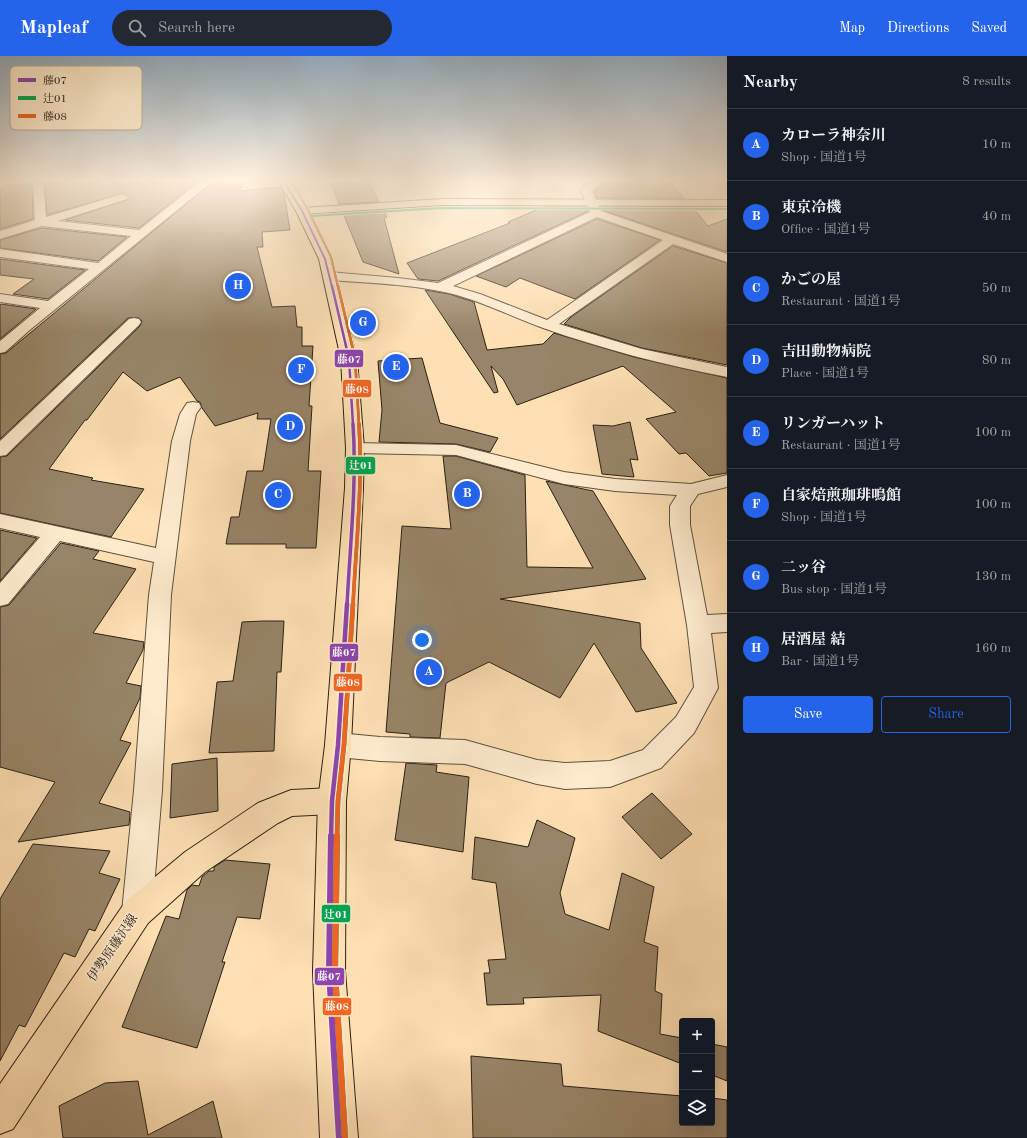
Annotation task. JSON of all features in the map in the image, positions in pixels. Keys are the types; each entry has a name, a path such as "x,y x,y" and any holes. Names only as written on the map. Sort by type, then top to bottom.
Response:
{"main road":[{"path":"311,230 325,259 349,359 355,448 354,488 338,745 332,801 329,971 338,1138"},
{"name":"伊勢原藤沢線","path":"0,1116 137,912 194,862 268,813 291,803 332,801"}],"street":[{"path":"0,235 14,230"},
{"path":"112,230 142,234"},
{"path":"0,349 146,230"},
{"path":"440,287 549,230"},
{"path":"650,230 727,258"},
{"path":"548,325 672,239"},
{"path":"0,253 101,267"},
{"path":"329,276 440,287 465,294 548,325 675,362 727,372"},
{"path":"0,298 52,306"},
{"path":"0,451 134,322"},
{"path":"137,912 148,790 160,595 164,557 181,442 188,414 193,407"},
{"path":"355,448 456,450 564,478 615,485 691,490 727,481"},
{"path":"338,745 380,749 465,752 537,772 565,776 610,774 652,758 685,725 706,688 698,625 680,525 680,506 691,490"},
{"path":"0,521 164,557"},
{"path":"0,598 55,533"},
{"path":"698,625 727,623"}],"building":[{"path":"33,230 66,230 127,237 98,261 0,248 0,240"},
{"path":"154,230 283,230 262,232 263,247 257,247 272,307 295,306 297,327 302,327 302,346 313,346 309,406 312,406 308,471 321,471 316,548 286,548 286,544 226,544 231,517 239,517 247,471 263,471 271,419 257,419 258,413 215,426 202,408 200,402 197,401 180,377 147,391 123,372 49,469 93,478 91,480 144,489 111,537 0,513 0,457 7,456 140,326 142,321 139,318 128,318 0,439 0,354 6,353"},
{"path":"350,230 387,230 399,274 363,262"},
{"path":"491,230 546,230 438,281 418,279 407,263"},
{"path":"573,230 631,230 660,240 575,299 520,278 506,287 476,276"},
{"path":"663,230 727,230 727,252"},
{"path":"673,246 727,263 727,365 642,348 564,324 571,317"},
{"path":"0,259 85,270 48,299 13,294 34,279 0,275"},
{"path":"425,290 449,294 474,302 487,350 543,344 554,333 634,357 727,378 727,473 709,476 686,453 679,454 646,419 676,412 623,366 517,405 503,379 491,366 498,392 494,393"},
{"path":"1,304 36,309 0,339"},
{"path":"422,358 440,423 498,438 490,452 456,444 379,442 382,410 378,361"},
{"path":"630,422 638,460 630,459 634,477 602,474 593,425 613,426"},
{"path":"443,456 456,456 525,475 527,567 593,568 546,481 593,491 646,579 500,599 640,623 641,648 677,703 636,712 594,643 560,698 489,662 446,683 440,738 410,737 410,734 386,732 402,526 451,529"},
{"path":"0,530 37,538 0,581"},
{"path":"61,543 99,551 93,559 136,569 93,633 144,642 143,650 126,683 141,686 140,698 120,740 131,743 99,803 130,812 129,825 18,842 55,782 0,767 0,607 9,605"},
{"path":"284,621 281,672 277,672 274,751 209,753 217,682 233,681 242,622"},
{"path":"217,758 218,811 170,818 172,764"},
{"path":"406,763 437,765 436,772 469,777 463,852 395,840"},
{"path":"652,793 692,834 661,859 622,817"},
{"path":"537,820 575,838 560,893 565,914 609,930 622,873 654,887 644,942 658,947 655,991 662,994 660,1034 679,1037 679,1063 598,1031 601,995 523,998 524,1004 487,1005 484,973 490,973 488,960 506,959 496,883 472,879 475,837 528,847"},
{"path":"33,844 110,851 99,873 120,879 95,931 89,929 75,957 64,953 25,1027 19,1025 0,1061 0,899"},
{"path":"225,860 270,864 260,919 237,917 222,962 225,962 197,1048 122,1027 166,916 179,919 187,890 192,885 199,886 202,877 209,871 214,871 214,867"},
{"path":"715,1045 727,1047 727,1081 715,1076"},
{"path":"471,1056 561,1064 563,1086 679,1096 679,1126 715,1126 715,1098 727,1100 727,1138 473,1138"},
{"path":"138,1081 148,1135 213,1101 222,1138 63,1138 59,1106 105,1083"}],"transit line":[{"name":"藤07","path":"311,230 325,259 349,359 355,448 354,488 338,745 332,801 329,971 339,1138"},
{"name":"辻01","path":"318,230 331,257 355,358 361,448 360,488 344,745 338,801 335,971 345,1138"},
{"name":"藤08","path":"318,230 331,257 355,358 361,448 360,488 344,745 338,801 335,971 345,1138"}],"place":[{"name":"居酒屋 結","path":"238,286"},
{"name":"二ッ谷","path":"363,323"},
{"name":"リンガーハット","path":"396,367"},
{"name":"自家焙煎珈琲鳴館","path":"301,370"},
{"name":"吉田動物病院","path":"290,427"},
{"name":"東京冷機","path":"467,494"},
{"name":"かごの屋","path":"278,495"},
{"name":"カローラ神奈川","path":"429,672"}]}
